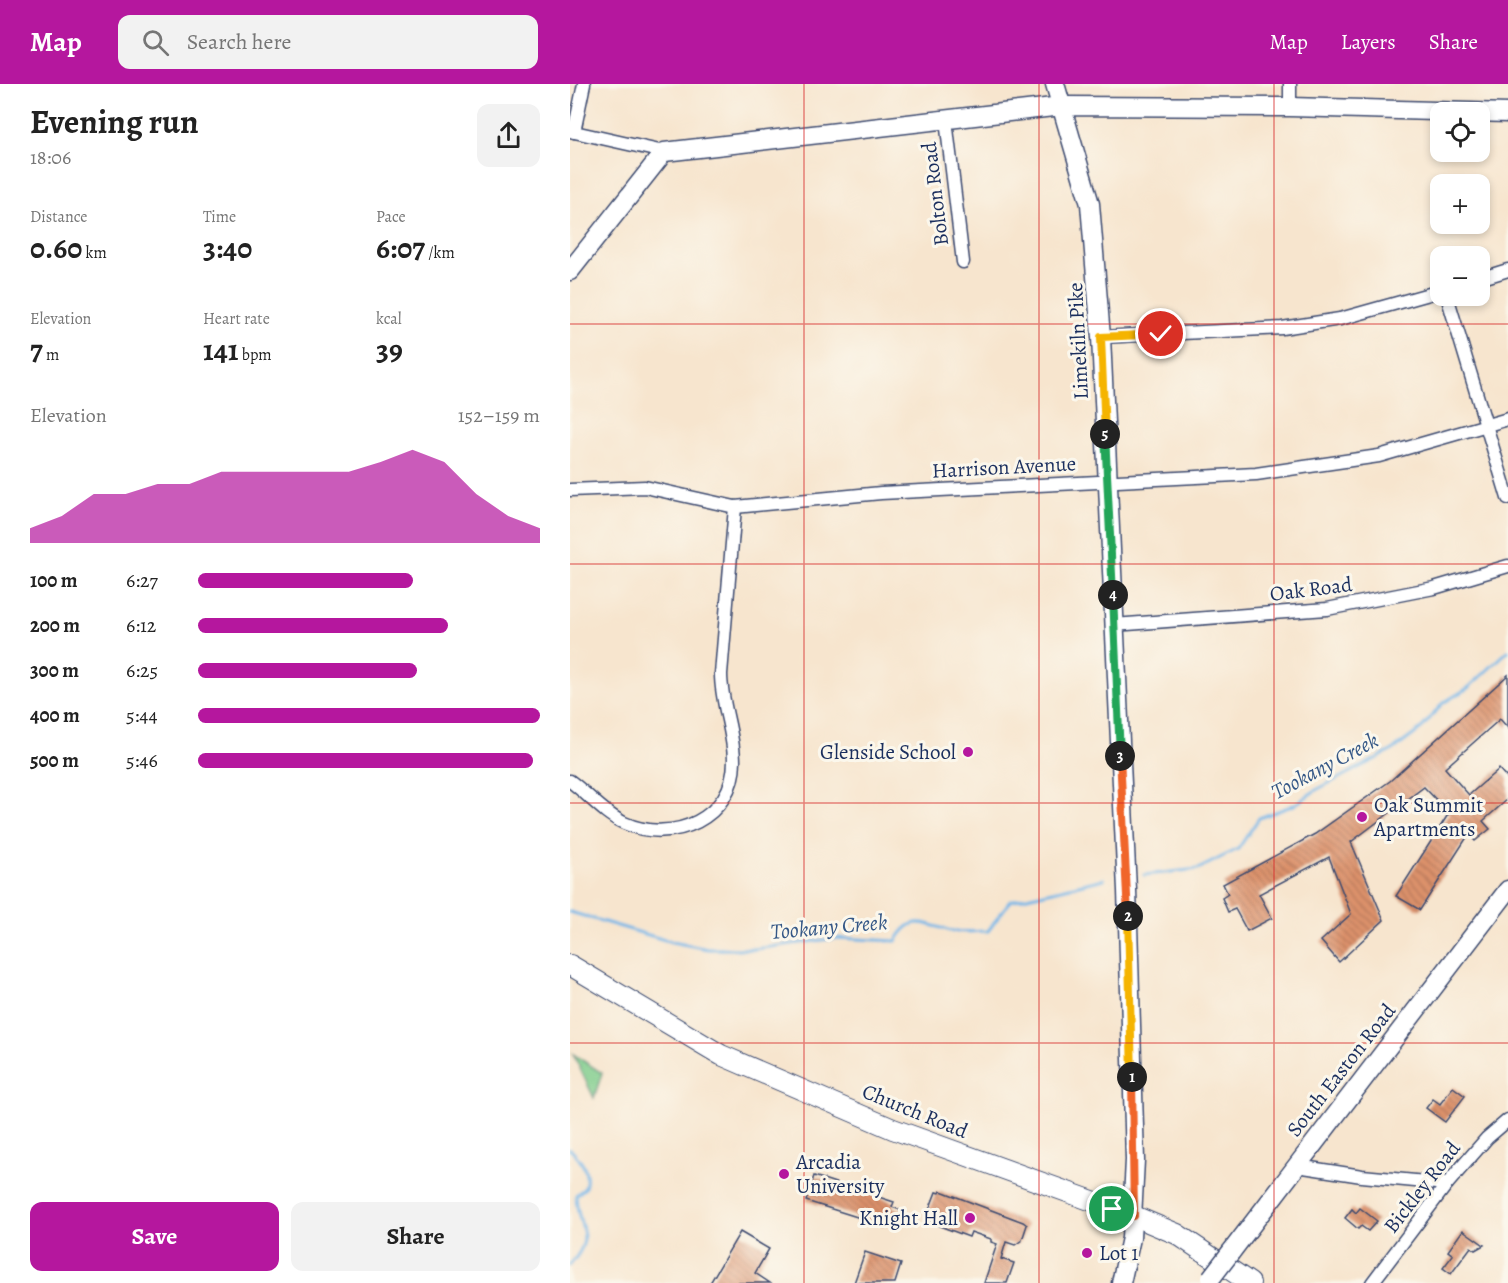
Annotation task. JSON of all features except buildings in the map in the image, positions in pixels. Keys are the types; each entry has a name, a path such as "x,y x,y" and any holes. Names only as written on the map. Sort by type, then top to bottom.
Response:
{"main road":[{"name":"Limekiln Pike","path":"1055,84 1085,181 1091,211 1101,337 1127,890 1135,1160 1134,1216 1121,1283"},
{"path":"570,271 664,152 1062,106 1290,107 1508,113"},
{"name":"South Easton Road","path":"1208,1281 1508,890"},
{"name":"Church Road","path":"570,965 721,1055 903,1133 1134,1216 1197,1245 1250,1283"}],"street":[{"path":"584,84 572,131 664,152"},
{"path":"1290,84 1290,107"},
{"name":"Bolton Road","path":"946,120 963,262"},
{"path":"1490,276 1508,270"},
{"path":"1101,337 1282,328 1340,319 1430,294"},
{"path":"1450,306 1508,498"},
{"name":"Harrison Avenue","path":"570,490 645,487 735,507 881,493 1256,474 1331,465 1379,456 1508,419"},
{"path":"570,781 617,819 635,827 654,831 678,831 697,823 712,811 725,794 734,761 721,699 720,675 735,507"},
{"name":"Oak Road","path":"1114,625 1327,609 1411,594 1508,566"},
{"name":"Bickley Road","path":"1372,1283 1447,1184 1487,1138 1508,1120"},
{"path":"1297,1166 1362,1176 1447,1184"}],"green space":[{"path":"573,1054 602,1073 594,1098"}],"waterway":[{"name":"Tookany Creek","path":"1144,875 1198,869 1238,849 1259,818 1294,805 1316,790 1393,750 1420,730 1443,703 1468,688 1508,651"},
{"name":"Tookany Creek","path":"570,912 672,942 708,949 755,949 837,938 896,941 902,932 915,923 957,932 988,931 1010,901 1104,879"},
{"path":"570,1149 581,1162 586,1176 585,1188 576,1195 584,1239 578,1255 570,1265"}],"place":[{"name":"Glenside School","path":"968,752"},
{"name":"Oak Summit Apartments","path":"1362,817"},
{"name":"Arcadia University","path":"784,1174"},
{"name":"Knight Hall","path":"970,1218"},
{"name":"Lot 1","path":"1087,1253"}],"route":[{"path":"1112,1209 1134,1216 1135,1160 1127,890 1101,337 1161,334"}]}
